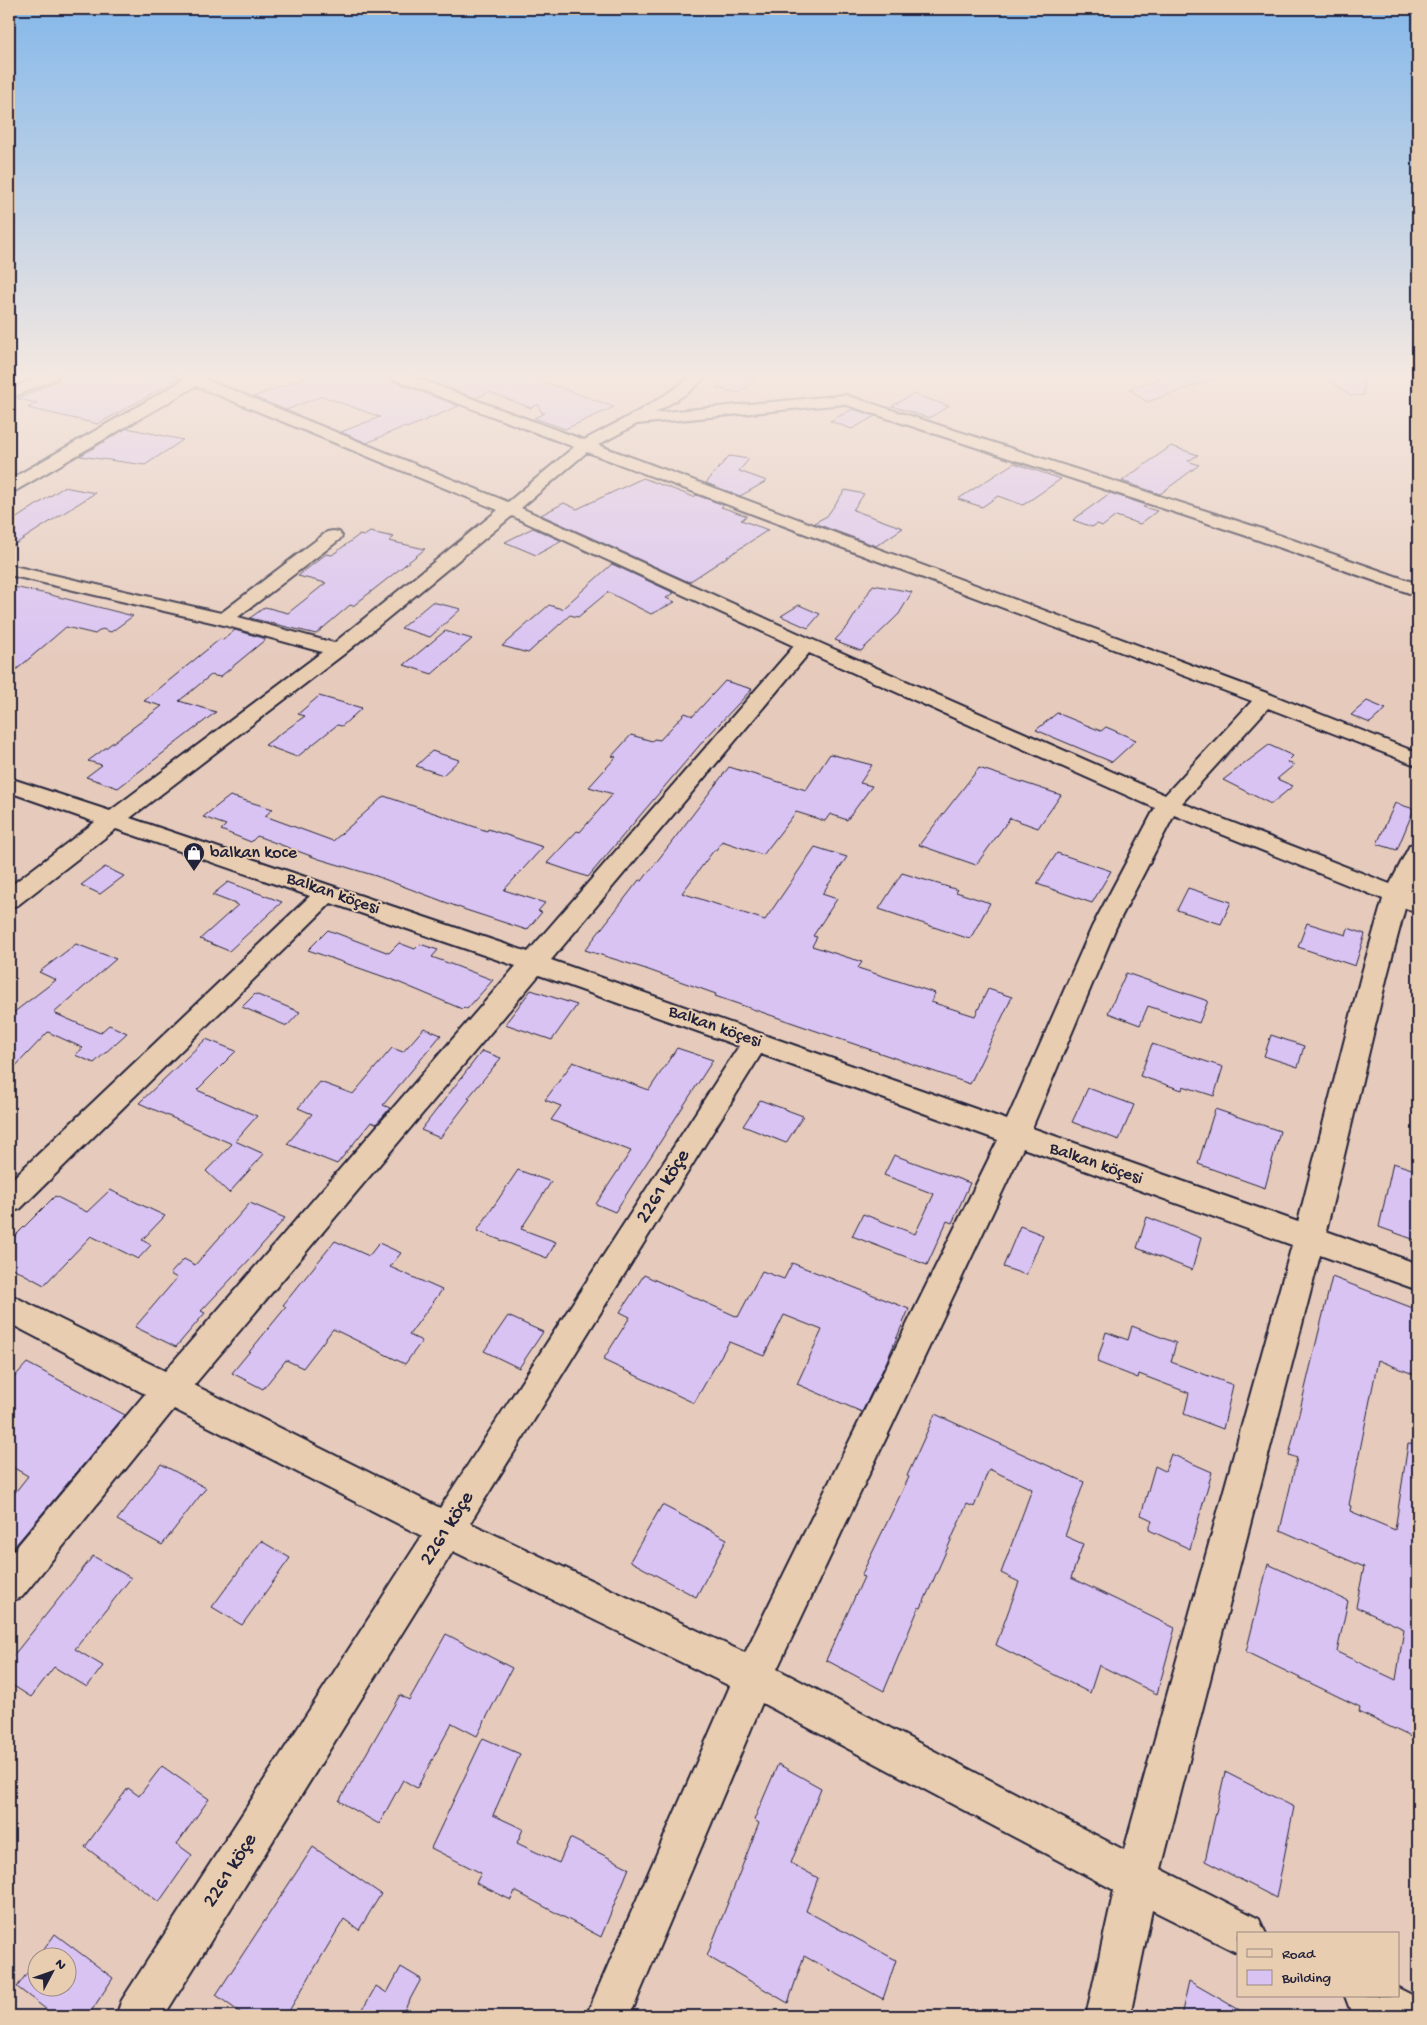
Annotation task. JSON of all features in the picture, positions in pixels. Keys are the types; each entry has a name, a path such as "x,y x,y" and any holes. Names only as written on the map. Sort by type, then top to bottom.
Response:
{"street":[{"path":"9,487 38,470"},
{"path":"414,470 510,509 806,644 1168,805 1407,899"},
{"path":"9,899 337,650 556,470"},
{"path":"647,470 1265,699 1418,760"},
{"path":"1061,470 1250,531 1418,590"},
{"path":"224,619 333,536"},
{"path":"9,570 224,619 337,650"},
{"path":"9,1584 170,1389 806,644"},
{"path":"608,2016 754,1677 1015,1135 1104,927 1168,805 1265,699"},
{"name":"Balkan köçesi","path":"9,785 533,963 1418,1277"},
{"path":"1108,2016 1137,1880 1309,1239 1374,976 1407,899 1418,850"},
{"path":"9,1200 328,892"},
{"name":"2261 köçe","path":"138,2016 756,1041"},
{"path":"9,1308 447,1530 754,1677 1137,1880 1240,1932"},
{"path":"1371,1998 1406,2016"}],"building":[{"path":"718,470 740,470 739,471 767,481 740,496 706,483"},
{"path":"1004,470 1033,470 1061,479 1023,505 998,496 982,507 958,499"},
{"path":"1138,470 1193,470 1160,494 1122,481"},
{"path":"643,478 694,497 696,495 724,505 721,507 747,516 741,520 768,530 689,582 541,515 564,503 577,509"},
{"path":"64,487 95,493 9,548 9,523"},
{"path":"845,490 864,494 853,510 903,528 876,546 814,523 827,516"},
{"path":"1110,493 1146,505 1143,507 1157,511 1140,524 1116,516 1103,526 1097,524 1092,527 1073,520"},
{"path":"533,528 562,541 536,555 505,542"},
{"path":"370,532 394,537 389,541 425,549 353,606 350,605 316,634 250,618 265,607 288,613 326,583 298,576 326,554 332,555 359,535 364,536"},
{"path":"612,564 674,593 666,598 675,602 651,614 608,592 578,617 570,615 528,653 502,646 549,605 562,609"},
{"path":"873,585 912,592 899,614 861,651 839,643 835,640 848,626"},
{"path":"9,586 133,616 111,632 102,629 95,634 66,627 9,676"},
{"path":"432,602 461,609 430,637 401,628"},
{"path":"799,605 820,614 808,628 781,616"},
{"path":"235,630 266,639 220,677 211,675 179,701 216,712 118,788 86,777 102,765 88,761 162,706 144,701 220,639 223,640"},
{"path":"445,631 472,639 432,674 404,665"},
{"path":"725,681 752,689 704,740 588,877 547,863 577,831 580,832 613,794 589,787 616,757 612,756 631,735 652,741 654,739 660,740 685,713 693,716"},
{"path":"319,696 362,708 342,726 337,725 297,757 265,745 305,716 298,714"},
{"path":"1367,701 1386,709 1370,723 1351,715"},
{"path":"1057,713 1101,731 1106,727 1136,740 1112,762 1036,730"},
{"path":"1269,745 1293,756 1287,762 1294,765 1277,779 1293,786 1271,804 1223,780"},
{"path":"432,751 459,760 443,775 416,766"},
{"path":"830,754 872,765 860,783 872,786 847,820 830,814 825,821 796,812 763,855 722,841 682,893 765,920 815,847 847,857 822,894 837,899 813,936 817,937 812,946 862,962 858,968 935,993 931,1002 975,1016 988,989 1012,997 970,1084 715,996 716,994 643,968 585,950 639,880 642,881 729,767 806,790"},
{"path":"979,768 1061,795 1038,828 1010,818 976,865 919,845"},
{"path":"230,796 273,809 265,816 333,841 384,796 487,831 488,829 543,847 504,890 545,903 538,911 542,912 527,930 257,836 251,842 221,830 226,825 203,817"},
{"path":"1395,803 1414,809 1397,850 1377,844"},
{"path":"1057,853 1111,871 1092,903 1037,884"},
{"path":"105,867 124,876 100,894 81,885"},
{"path":"902,873 958,890 956,892 990,903 970,939 879,909"},
{"path":"228,882 282,902 229,951 200,939 238,905 212,895"},
{"path":"1188,888 1231,902 1221,924 1177,910"},
{"path":"1307,923 1346,935 1348,928 1365,934 1355,966 1298,947"},
{"path":"328,930 389,953 399,943 415,949 420,944 438,950 432,957 493,980 467,1009 464,1007 462,1009 393,980 308,950"},
{"path":"76,944 116,959 54,1013 100,1033 109,1025 127,1033 94,1063 75,1055 83,1048 48,1032 9,1073 9,1016 56,980 39,972"},
{"path":"1126,973 1208,1001 1199,1023 1148,1006 1140,1025 1108,1013"},
{"path":"531,990 577,1005 552,1040 505,1024"},
{"path":"255,994 300,1012 287,1026 242,1007"},
{"path":"424,1028 441,1035 383,1105 390,1108 376,1124 371,1122 337,1164 287,1144 312,1114 298,1108 320,1082 353,1094 392,1048 403,1052"},
{"path":"1271,1035 1304,1046 1298,1067 1264,1056"},
{"path":"206,1039 236,1051 197,1090 257,1116 235,1141 264,1154 229,1193 206,1171 232,1144 139,1103"},
{"path":"1152,1044 1223,1067 1214,1096 1183,1086 1182,1090 1140,1076"},
{"path":"677,1048 713,1060 615,1212 596,1204 631,1151 551,1120 561,1106 545,1100 573,1062 649,1090"},
{"path":"482,1051 501,1058 468,1098 470,1099 440,1138 421,1130"},
{"path":"1088,1088 1134,1105 1119,1140 1072,1122"},
{"path":"760,1100 803,1116 786,1143 743,1126"},
{"path":"1215,1109 1280,1131 1265,1188 1198,1164"},
{"path":"894,1155 970,1183 952,1223 947,1221 927,1265 852,1236 863,1214 915,1234 934,1194 884,1175"},
{"path":"1393,1163 1418,1171 1418,1241 1379,1227"},
{"path":"518,1170 551,1182 521,1229 556,1242 547,1258 477,1231"},
{"path":"110,1190 165,1216 142,1240 151,1245 138,1259 91,1236 44,1285 9,1266 9,1242 55,1196 87,1212"},
{"path":"250,1203 285,1218 201,1311 205,1313 176,1347 135,1327 177,1278 170,1274 184,1259 195,1265"},
{"path":"1147,1217 1201,1238 1192,1270 1137,1248"},
{"path":"1020,1226 1043,1235 1026,1275 1003,1267"},
{"path":"335,1241 369,1256 379,1243 401,1253 390,1267 442,1290 409,1335 422,1341 405,1364 333,1329 303,1368 286,1360 263,1389 232,1373 286,1307 283,1305"},
{"path":"792,1263 909,1309 862,1412 797,1384 822,1330 784,1315 764,1356 729,1342 694,1403 603,1360 630,1317 620,1312 644,1275 738,1317 762,1271 784,1279"},
{"path":"1332,1277 1418,1310 1418,1376 1378,1360 1349,1505 1351,1506 1350,1511 1395,1530 1408,1444 1418,1445 1418,1730 1412,1727 1411,1737 1359,1712 1360,1707 1246,1652 1268,1564 1348,1601 1337,1652 1396,1680 1404,1629 1356,1607 1364,1567 1280,1530 1297,1458 1289,1455"},
{"path":"508,1316 543,1332 519,1368 484,1351"},
{"path":"1132,1326 1176,1343 1171,1362 1233,1385 1223,1429 1184,1414 1189,1393 1139,1374 1138,1378 1097,1362 1106,1332 1128,1340"},
{"path":"27,1363 125,1415 9,1553 9,1500 28,1476 9,1465 9,1383"},
{"path":"935,1414 1084,1482 1065,1536 1083,1544 1071,1578 1175,1628 1157,1694 1099,1665 1090,1693 996,1645 1019,1582 1001,1573 1032,1489 989,1469 974,1507 967,1504 921,1608 919,1607 884,1691 826,1660 864,1577 861,1576 909,1477 907,1476"},
{"path":"1171,1454 1212,1472 1190,1549 1149,1530 1152,1520 1141,1515 1155,1466 1165,1471"},
{"path":"161,1464 206,1488 162,1545 117,1520"},
{"path":"662,1505 727,1539 696,1597 630,1561"},
{"path":"261,1541 290,1558 242,1625 212,1607"},
{"path":"93,1556 131,1578 75,1649 103,1666 87,1687 54,1667 31,1697 9,1683 9,1661"},
{"path":"446,1634 512,1668 477,1736 452,1723 417,1788 403,1780 379,1824 339,1801 400,1695 409,1700"},
{"path":"483,1738 520,1754 493,1815 523,1829 517,1843 559,1863 570,1838 629,1868 601,1937 515,1891 511,1900 476,1883 481,1873 431,1848"},
{"path":"778,1764 821,1788 791,1863 818,1878 806,1911 896,1960 883,1999 804,1956 788,2003 707,1956 759,1823 754,1820"},
{"path":"162,1766 209,1799 177,1844 192,1855 159,1902 85,1847 128,1788 139,1796"},
{"path":"1225,1772 1294,1807 1276,1898 1205,1861"},
{"path":"313,1847 381,1894 359,1930 344,1919 286,2016 245,2016 216,1995"},
{"path":"55,1934 73,1948 45,1948"},
{"path":"78,1951 113,1978 88,2016 55,2016 31,1998 78,1998"},
{"path":"401,1967 421,1979 401,2016 359,2016 376,1986 387,1993"},
{"path":"28,1972 28,1995 17,1987"},
{"path":"1189,1981 1250,2016 1181,2016"}],"place":[{"name":"balkan koce","path":"194,872"}]}
